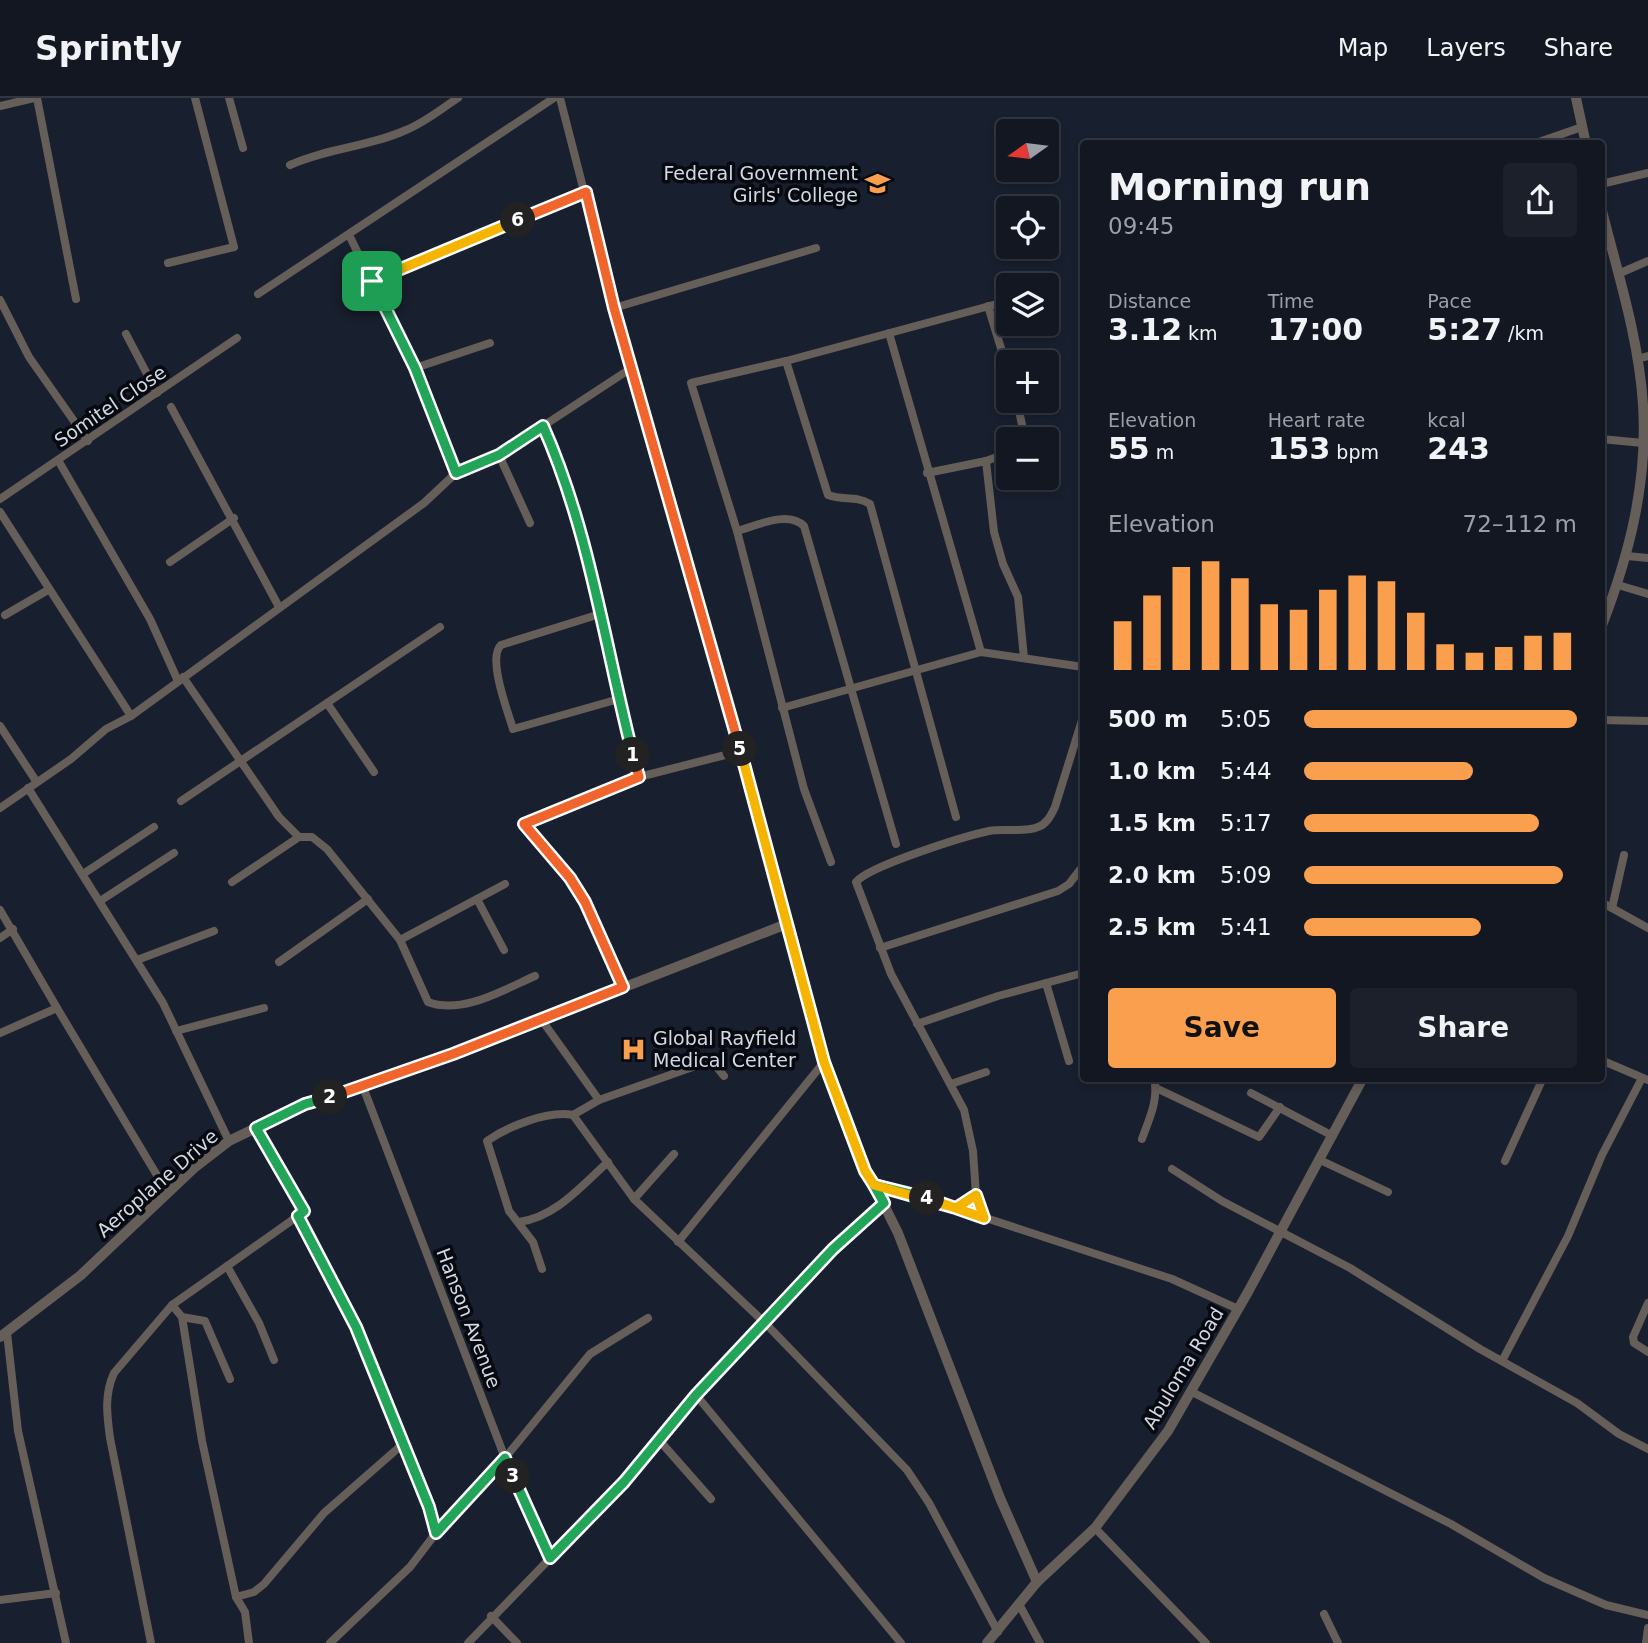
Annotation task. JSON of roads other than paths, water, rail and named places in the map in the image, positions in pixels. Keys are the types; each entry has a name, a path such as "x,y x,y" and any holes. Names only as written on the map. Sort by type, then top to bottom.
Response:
{"street":[{"path":"0,106 36,98 76,299"},
{"path":"168,263 234,247 195,98"},
{"path":"229,98 243,148"},
{"path":"290,165 311,156 369,143 408,130 458,98"},
{"path":"258,295 554,98"},
{"path":"561,98 614,308 789,923 824,1062 865,1171 884,1203 927,1304 1000,1498 1037,1582"},
{"path":"1576,98 1585,140"},
{"path":"1545,140 1582,127"},
{"path":"1605,183 1648,173"},
{"path":"372,281 586,192"},
{"path":"1605,223 1643,358 1640,490 1627,555 1605,618"},
{"path":"349,235 415,368 456,473"},
{"path":"614,308 816,248"},
{"path":"1618,274 1648,261"},
{"path":"0,300 29,356 88,441"},
{"path":"831,862 804,789 737,531 691,383 786,362 996,304"},
{"path":"988,306 1002,350"},
{"path":"889,333 927,473 981,652"},
{"path":"126,334 158,393"},
{"name":"Somitel Close","path":"0,499 237,338"},
{"path":"415,368 490,343"},
{"path":"786,362 828,495 836,498 859,497 870,504 956,817"},
{"path":"0,808 71,758 106,729 131,716 424,503 456,473 499,455 633,368"},
{"path":"171,407 234,518 279,607"},
{"path":"543,426 566,486 639,777"},
{"path":"1605,439 1643,443"},
{"path":"499,455 530,523"},
{"path":"927,473 996,457"},
{"path":"58,460 150,619 181,679 279,817 299,837"},
{"path":"986,461 994,532 1003,564 1018,597 1024,658"},
{"path":"0,512 131,716"},
{"path":"170,562 234,518"},
{"path":"737,531 783,518 797,520 804,526 896,844"},
{"path":"1627,555 1648,558"},
{"path":"1618,585 1648,594"},
{"path":"5,615 48,590"},
{"path":"600,614 500,645 495,655 500,685 513,729 618,699"},
{"path":"181,801 440,627"},
{"path":"782,708 981,652 1080,667"},
{"path":"327,703 374,772"},
{"path":"1605,720 1648,721"},
{"path":"0,726 36,781"},
{"path":"984,1218 976,1195 969,1129 951,1084 917,1024 880,948 856,887 860,877 963,839 989,831 1038,827 1048,821 1055,807 1080,727"},
{"path":"623,987 585,902 570,878 524,824 639,777 741,751"},
{"path":"28,788 163,1003 229,1141"},
{"path":"83,874 154,827"},
{"path":"232,882 299,837 312,837 327,849 400,940 428,1002 448,1008 482,998 535,976"},
{"path":"100,901 174,853"},
{"path":"1612,908 1623,855"},
{"path":"880,948 1058,891 1069,884 1080,870"},
{"path":"400,940 505,884"},
{"path":"279,962 368,899"},
{"path":"477,899 504,950"},
{"path":"1605,904 1648,928"},
{"path":"0,910 167,1192"},
{"name":"Aeroplane Drive","path":"3,1335 81,1275 167,1192 229,1141 305,1104 363,1087 789,923"},
{"path":"0,938 13,929"},
{"path":"136,960 214,931"},
{"path":"917,1024 1080,974"},
{"path":"1046,983 1069,1061"},
{"path":"0,1033 57,1008"},
{"path":"176,1031 264,1008"},
{"path":"541,1019 599,1100"},
{"path":"573,1115 599,1100 712,1061 724,1076"},
{"path":"678,1242 824,1062"},
{"path":"1502,1362 1568,1236 1602,1155 1645,1079 1605,1062"},
{"path":"951,1084 986,1072"},
{"path":"1142,1139 1153,1108 1155,1082"},
{"name":"Abuloma Road","path":"987,1643 1037,1582 1095,1528 1147,1461 1192,1392 1361,1082"},
{"path":"1505,1161 1541,1082"},
{"name":"Hanson Avenue","path":"363,1087 505,1458 550,1558"},
{"path":"1156,1088 1259,1138 1280,1107"},
{"path":"1251,1093 1333,1136"},
{"path":"542,1269 533,1241 509,1211 487,1141 501,1132 564,1113 573,1115 634,1199 766,1324 907,1470 929,1503 998,1632"},
{"path":"151,1643 106,1409 108,1386 114,1373 172,1306 304,1211 256,1128"},
{"path":"634,1199 674,1154"},
{"path":"1320,1160 1388,1192"},
{"path":"519,1222 535,1220 558,1208 608,1162"},
{"path":"1172,1169 1281,1233 1350,1268 1502,1362 1577,1404 1619,1434 1648,1449"},
{"path":"874,1185 956,1208 1172,1279 1238,1309"},
{"path":"956,1208 976,1195"},
{"path":"468,1643 491,1616 624,1482 696,1395 766,1324 833,1249 884,1203"},
{"path":"298,1216 356,1327 429,1507 436,1533"},
{"path":"227,1266 259,1323 274,1360"},
{"path":"1648,1303 1633,1337 1634,1343 1648,1352"},
{"path":"172,1306 182,1317 202,1441 236,1597 245,1612 249,1643"},
{"path":"182,1317 205,1321 230,1379"},
{"path":"330,1643 410,1567 436,1533 505,1458 590,1354 648,1318"},
{"path":"3,1335 18,1431 66,1643"},
{"path":"1192,1392 1451,1524 1544,1578 1606,1605 1648,1615"},
{"path":"696,1395 901,1643"},
{"path":"659,1440 711,1499"},
{"path":"236,1597 254,1592 264,1584 324,1513 404,1443"},
{"path":"1095,1528 1206,1643"},
{"path":"0,1600 56,1592"},
{"path":"1020,1606 1040,1643"},
{"path":"1324,1614 1338,1643"},
{"path":"491,1616 517,1643"},
{"path":"1646,1643 1648,1629"}],"place":[{"name":"Federal Government Girls' College","path":"878,184"},
{"name":"Global Rayfield Medical Center","path":"633,1049"}]}
